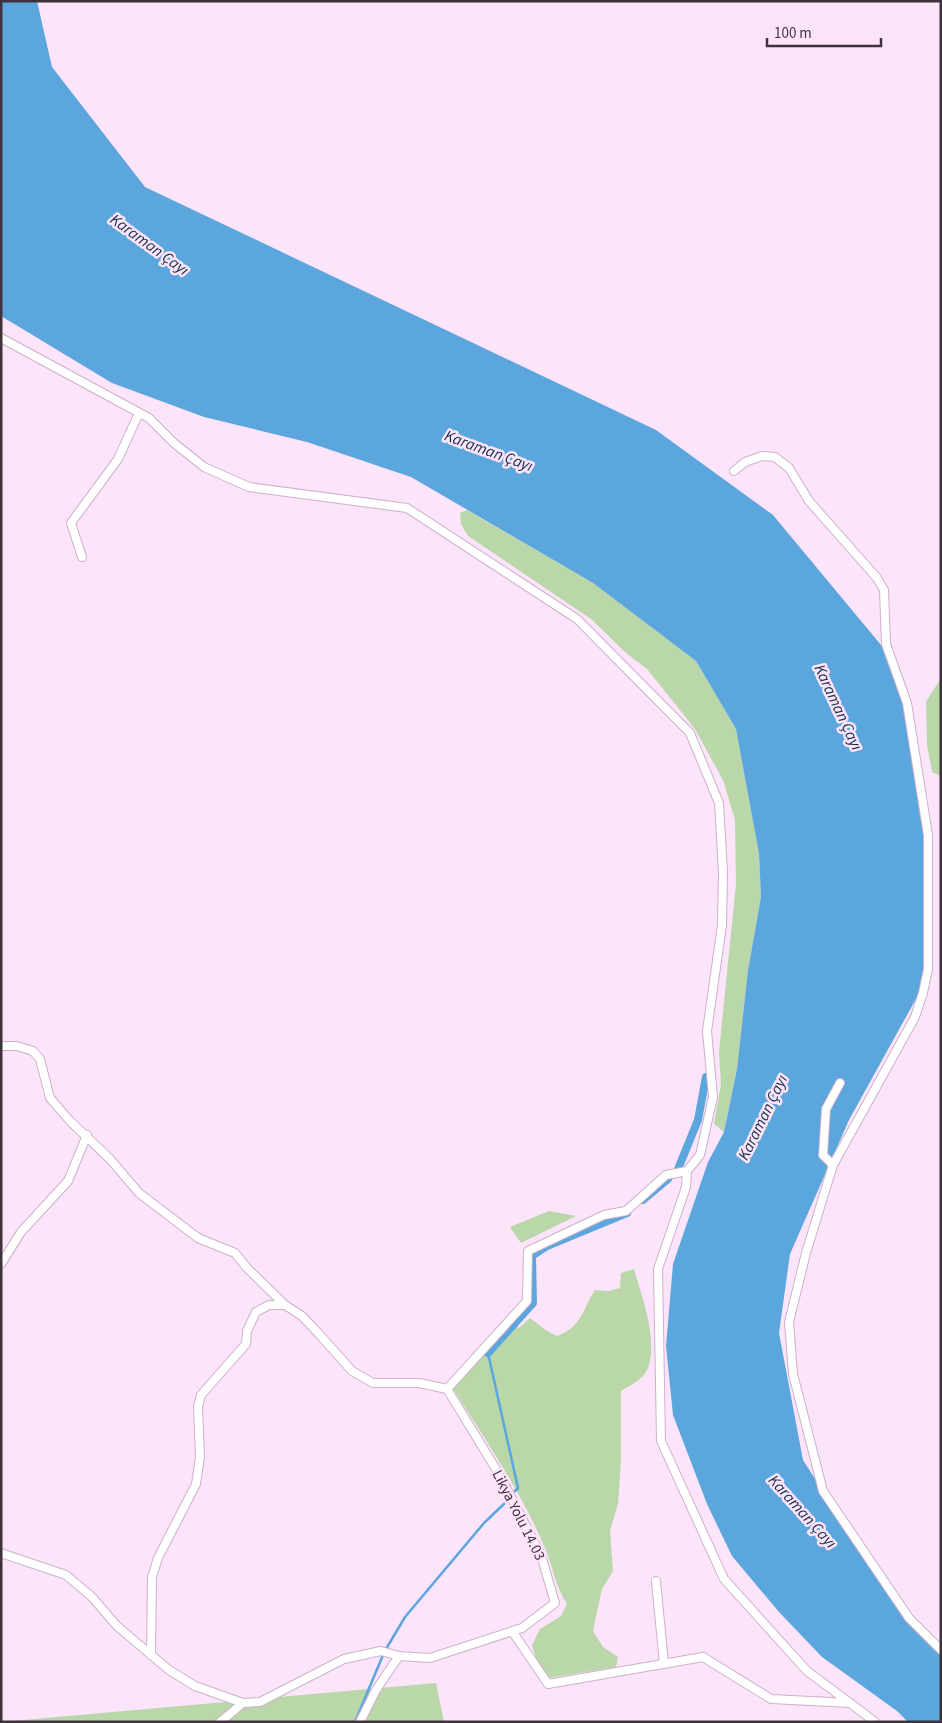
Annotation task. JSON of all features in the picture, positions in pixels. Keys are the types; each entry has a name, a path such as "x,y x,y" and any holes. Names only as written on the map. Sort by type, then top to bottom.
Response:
{"street":[{"path":"1,338 149,418 174,443 204,467 249,487 407,508 576,619 690,733 719,803 723,872 722,925 707,1031 713,1097 700,1155 687,1171 686,1187 658,1269 660,1442 724,1580 807,1672 875,1722"},
{"path":"82,557 70,523 118,459 140,413"},
{"path":"734,471 745,462 762,456 774,457 789,468 810,501 877,578 884,590 886,644 907,703 928,835 928,969 915,1017 833,1165 806,1253 789,1322 793,1374 823,1492 909,1618 941,1650"},
{"path":"1,1046 17,1046 32,1051 40,1059 50,1098 70,1121 87,1135 139,1193 198,1238 236,1253 247,1268 285,1305 314,1328 352,1370 373,1382 420,1383 447,1389 527,1301 528,1251 604,1215 626,1211 666,1175 687,1171"},
{"path":"833,1165 823,1155 826,1109 840,1083"},
{"path":"1,1264 21,1232 68,1181 87,1135"},
{"path":"151,1655 152,1577 158,1558 196,1484 200,1457 198,1407 202,1395 246,1344 247,1331 256,1312 269,1305 285,1305"},
{"name":"Likya Yolu 14.03","path":"244,1703 260,1702 344,1659 381,1651 398,1656 430,1658 512,1632 522,1628 555,1603 541,1555 499,1474 447,1389"},
{"path":"1,1553 58,1572 78,1583 116,1626 182,1680 244,1703"},
{"path":"656,1581 664,1664"},
{"path":"512,1632 548,1684 703,1658 771,1699 850,1703"},
{"path":"360,1722 376,1690 398,1656"},
{"path":"220,1722 244,1703"}],"green space":[{"path":"467,510 593,583 696,661 736,729 759,854 761,897 748,970 737,1069 724,1132 714,1124 721,1084 719,1052 736,884 735,820 723,780 695,729 647,669 626,653 591,619 468,536 461,524 460,513"},
{"path":"941,678 941,776 932,772 927,745 926,702"},
{"path":"549,1211 576,1216 521,1243 510,1227"},
{"path":"634,1269 648,1316 651,1353 645,1374 638,1381 621,1391 621,1461 618,1504 610,1531 613,1571 602,1589 593,1631 603,1647 618,1657 616,1667 549,1678 537,1662 532,1645 540,1629 561,1616 567,1604 536,1527 502,1467 453,1389 510,1323 519,1328 530,1318 557,1336 577,1323 595,1290 609,1291 620,1288 621,1273"},
{"path":"436,1683 444,1722 1,1722"}],"water":[{"name":"Karaman Çayı","path":"1,1 37,1 52,67 145,187 656,430 773,515 881,645 912,727 933,897 922,988 849,1120 790,1254 779,1333 803,1460 896,1605 941,1649 941,1722 908,1722 897,1711 822,1657 779,1612 732,1556 707,1504 673,1415 666,1346 673,1264 708,1162 724,1132 737,1069 748,970 761,897 759,854 736,729 696,661 593,583 411,477 307,442 204,417 112,383 1,316"}],"waterway":[{"path":"678,1169 698,1120 706,1077"},
{"path":"643,1200 668,1179"},
{"path":"488,1353 533,1303 532,1256 547,1246 627,1213"},
{"path":"488,1353 518,1488 515,1491"},
{"path":"386,1649 405,1617 484,1523 506,1502"},
{"path":"355,1722 383,1655"}]}
